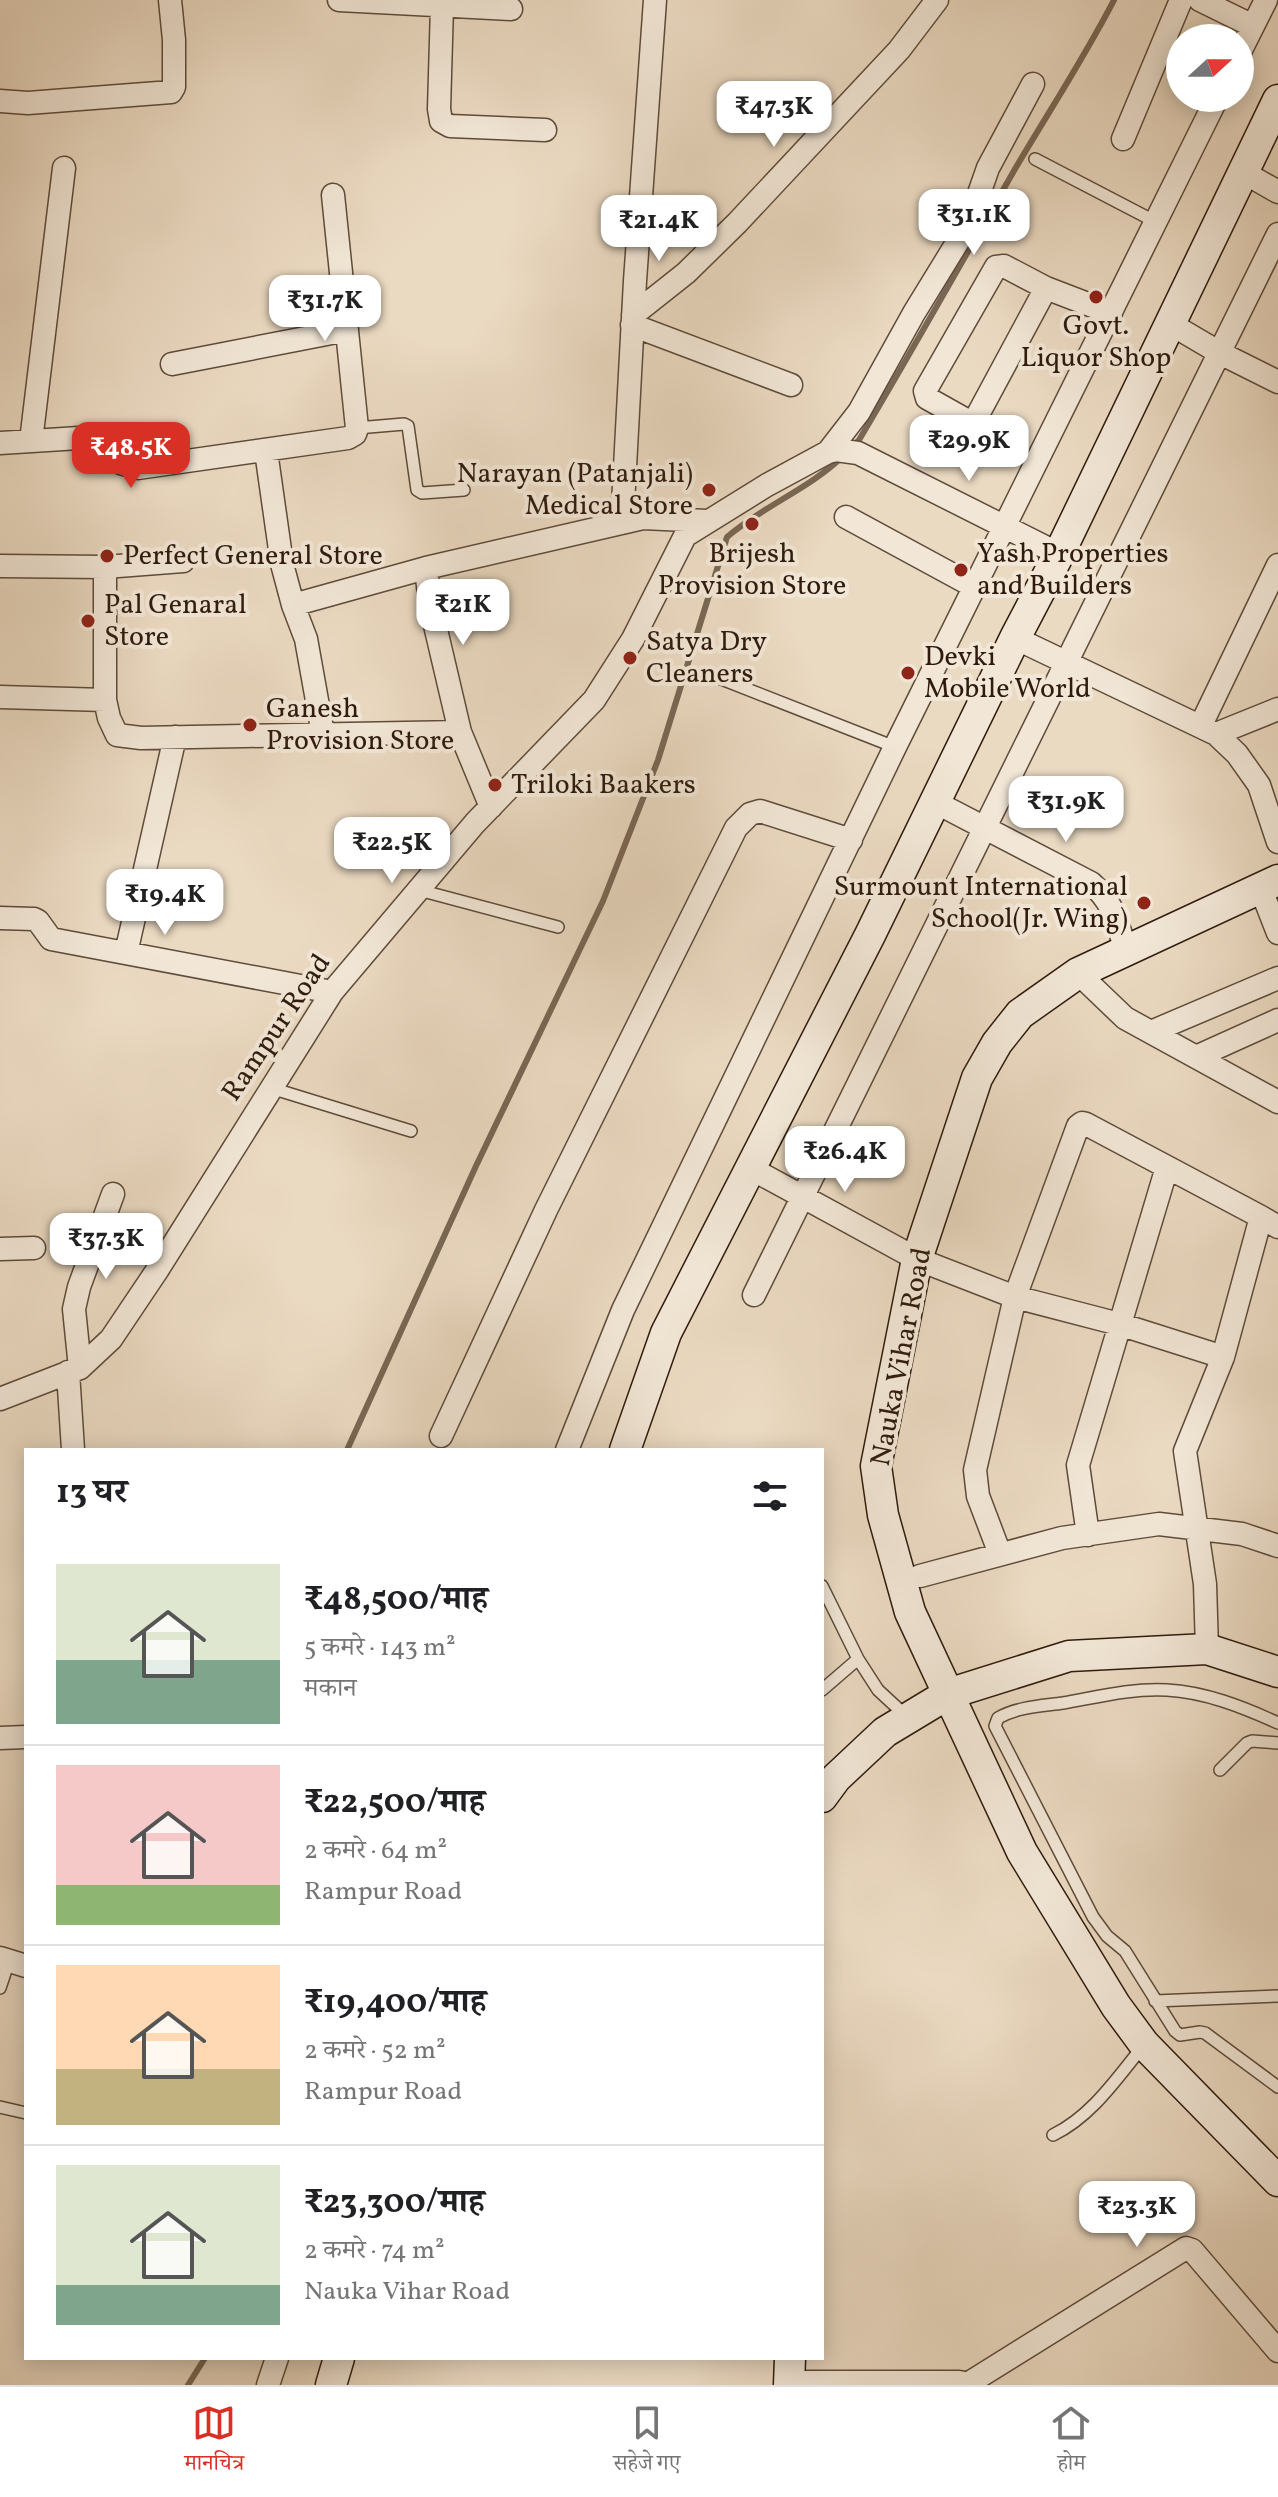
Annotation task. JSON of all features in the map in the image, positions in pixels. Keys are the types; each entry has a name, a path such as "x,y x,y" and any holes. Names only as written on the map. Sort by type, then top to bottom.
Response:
{"street":[{"path":"0,101 28,103 171,92 174,87 174,40 170,0"},
{"path":"339,0 511,9"},
{"path":"622,523 632,320 655,0"},
{"path":"632,320 737,223 899,50 937,0"},
{"path":"1123,139 1181,0"},
{"path":"1200,0 1249,24"},
{"path":"1254,24 1266,0"},
{"path":"442,6 441,121 450,126 545,130"},
{"path":"1033,84 988,168 968,225 914,313 859,412 841,452 1059,554"},
{"path":"626,1448 666,1333 1059,554 1278,100"},
{"path":"568,1448 623,1310 895,747 1210,112"},
{"path":"31,441 64,168"},
{"path":"1243,172 1278,192"},
{"path":"0,443 79,438 99,440 110,448 120,463 138,468 266,451 348,438 355,434 357,428 333,195"},
{"path":"754,1295 1278,234"},
{"path":"1046,288 975,420 968,421 927,398 925,391 993,270 1004,266 1046,288 1111,313"},
{"path":"632,320 791,385"},
{"path":"1169,323 1278,382"},
{"path":"172,364 347,330"},
{"path":"266,451 282,564 306,639 323,734"},
{"name":"Rampur Road","path":"4,1393 74,1370 111,1339 332,992 491,807 594,700 633,639 685,536 707,521 841,452"},
{"path":"846,517 975,587"},
{"path":"293,605 426,568 643,518 707,521"},
{"path":"0,566 105,567 183,561"},
{"path":"1209,730 1278,565"},
{"path":"105,567 105,700 117,735 141,738 460,732"},
{"path":"426,568 430,604 460,732 491,807"},
{"path":"1015,638 1209,730 1237,754 1259,785 1278,842"},
{"path":"0,697 105,700"},
{"path":"1209,730 1278,709"},
{"path":"126,953 175,737"},
{"path":"935,802 1091,883 1113,908 1126,951"},
{"path":"441,1436 546,1210 736,828 750,814 760,811 851,840"},
{"path":"1269,884 1278,933"},
{"name":"Nauka Vihar Road","path":"1269,884 1078,973 1020,1014 997,1043 977,1078 917,1259 876,1466 883,1515 910,1612 1022,1852 1116,2006 1144,2044 1278,2181"},
{"path":"0,918 34,919 51,939 332,992"},
{"path":"1078,973 1125,1018 1273,1094"},
{"path":"1151,1032 1278,978"},
{"path":"1196,1057 1278,1020"},
{"path":"1000,1554 978,1496 975,1470 1015,1297 1078,1126 1082,1123 1270,1222 1223,1357 1185,1451 1205,1584 1207,1649"},
{"path":"1088,1535 1078,1465 1167,1167"},
{"path":"750,1168 917,1259 1015,1297 1119,1324 1223,1357"},
{"path":"73,1448 74,1309 113,1194"},
{"path":"0,1249 34,1248"},
{"path":"920,1576 1062,1538 1159,1524 1242,1534 1278,1546"},
{"path":"824,1794 836,1778 885,1732 948,1694 1069,1656 1207,1649 1278,1672"},
{"path":"0,1738 24,1737"},
{"path":"802,2378 971,2384 1186,2248 1192,2250 1278,2351"},
{"path":"268,2385 276,2360"},
{"path":"331,2385 338,2360"}],"lane":[{"path":"1035,159 1156,222"},
{"path":"357,428 408,426 417,490 422,493 464,490"},
{"path":"711,675 895,747"},
{"path":"419,890 558,927"},
{"path":"271,1088 411,1131"},
{"path":"824,1590 858,1659 878,1690 908,1719"},
{"path":"824,1688 858,1659"},
{"path":"1278,1723 1194,1693 1165,1690 1128,1692 1016,1710 998,1718 997,1731 1093,1917 1107,1936 1125,1951 1175,2031 1180,2035 1205,2033 1278,2087"},
{"path":"1220,1770 1247,1743 1278,1743"},
{"path":"0,1988 12,1962"},
{"path":"1155,2001 1278,1996"},
{"path":"1053,2135 1081,2118 1144,2044"},
{"path":"0,2107 24,2113"}],"waterway":[{"path":"854,445 879,407 1114,0"},
{"path":"348,1448 476,1166 603,901 658,760 727,537 816,478 843,456"},
{"path":"188,2385 204,2360"}],"place":[{"name":"Govt. Liquor Shop","path":"1096,297"},
{"name":"Narayan (Patanjali) Medical Store","path":"709,490"},
{"name":"Brijesh Provision Store","path":"752,524"},
{"name":"Perfect General Store","path":"107,556"},
{"name":"Yash Properties and Builders","path":"961,570"},
{"name":"Pal Genaral Store","path":"88,621"},
{"name":"Satya Dry Cleaners","path":"630,658"},
{"name":"Devki Mobile World","path":"908,673"},
{"name":"Ganesh Provision Store","path":"250,725"},
{"name":"Triloki Baakers","path":"495,785"},
{"name":"Surmount International School(Jr. Wing)","path":"1144,903"}]}
